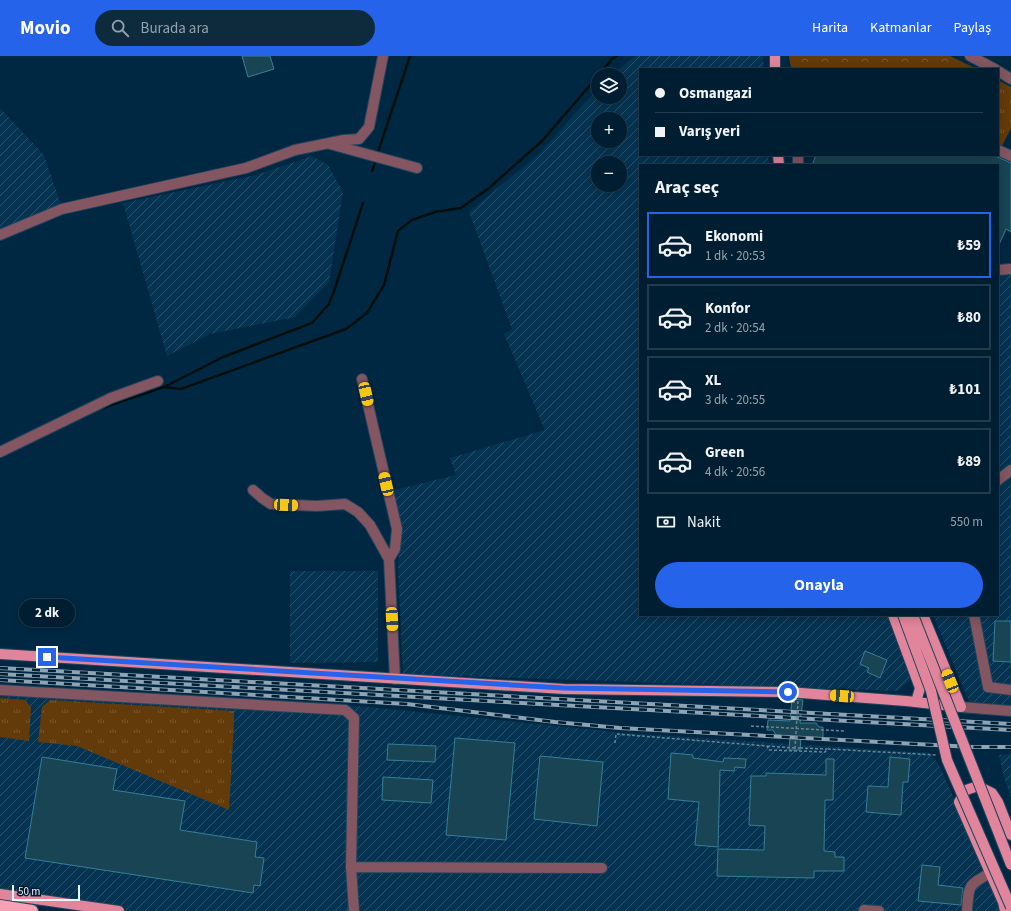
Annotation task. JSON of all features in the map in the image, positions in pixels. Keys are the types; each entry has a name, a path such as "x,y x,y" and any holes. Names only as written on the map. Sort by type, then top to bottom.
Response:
{"highway":[{"path":"0,906 32,911"}],"main road":[{"path":"775,56 776,68"},
{"path":"893,616 920,688 916,702"},
{"path":"903,616 931,691 947,760 1011,906"},
{"path":"913,616 1011,866"},
{"path":"0,654 564,688 788,692 961,707 923,616"},
{"path":"1005,911 1003,902 959,802 966,790 978,786 992,793 998,802 1011,835"},
{"path":"0,894 120,911"}],"street":[{"path":"0,235 62,209 246,168 295,150 359,139 369,128 384,56"},
{"path":"970,56 993,68"},
{"path":"999,72 1011,79"},
{"path":"329,144 417,168"},
{"path":"999,150 1011,156"},
{"path":"999,270 1011,269"},
{"path":"362,379 396,529 395,549 389,559"},
{"path":"0,452 111,398 158,381"},
{"path":"999,479 1011,470"},
{"path":"253,490 271,504 317,506 345,504 358,512 370,525 389,559 395,679"},
{"path":"974,616 988,687 1011,690"},
{"path":"0,690 346,710 354,718 352,867 354,911"},
{"path":"961,707 1011,711"},
{"path":"352,867 602,868"},
{"path":"967,911 969,889 976,881 990,873"},
{"path":"864,910 879,911"}],"path":[{"path":"792,702 798,702 795,749"},
{"path":"750,726 844,731"},
{"path":"615,743 616,734 789,747 825,752 828,749"},
{"path":"767,746 769,750 800,748 940,755"}],"shaded area":[{"path":"635,56 763,56 764,68 639,68 639,156 768,156 769,164 639,164 639,616 890,616 913,678 898,691 403,674 398,570 401,528 387,492 456,475 450,458 545,430 504,334 512,329 469,212 539,154 591,96 591,104 627,104 627,68 620,68"},
{"path":"0,108 44,155 61,205 0,231"},
{"path":"312,156 328,165 343,192 329,282 295,317 210,334 167,356 123,203 256,175"},
{"path":"1011,275 1011,706 970,704 933,616 999,616 999,276"},
{"path":"290,571 378,571 378,662 290,663"},
{"path":"0,685 359,706 625,733 930,753 939,765 1000,902 1002,911 131,911 0,894"},
{"path":"1011,754 1011,798 1003,774 999,755"}],"green space":[{"path":"789,56 950,56 975,68 791,68"},
{"path":"999,81 1011,87 1011,128 1000,150"},
{"path":"0,698 25,700 31,707 29,741 0,737"},
{"path":"50,700 234,711 229,810 77,746 38,742 42,707"}],"building":[{"path":"242,56 270,56 274,69 248,77"},
{"path":"816,156 995,156 1011,163 1011,232 1006,229 999,245 999,164 812,164"},
{"path":"995,621 1011,621 1011,662 993,661"},
{"path":"865,651 887,660 880,678 867,672 869,668 860,664"},
{"path":"792,699 803,700 800,723 816,723 819,727 823,727 823,738 801,737 800,750 789,750 790,736 776,735 773,730 767,730 768,720 790,721"},
{"path":"455,738 515,743 506,840 446,835"},
{"path":"388,744 436,746 435,762 387,760"},
{"path":"671,753 693,755 693,758 723,762 724,758 746,759 745,768 735,767 734,771 720,770 718,847 695,845 699,802 668,799"},
{"path":"540,756 603,762 597,826 534,819"},
{"path":"42,757 117,769 113,790 185,801 180,830 257,842 255,857 264,858 260,886 254,885 253,893 25,858"},
{"path":"890,757 910,759 908,782 903,782 901,815 866,812 868,786 888,787"},
{"path":"826,759 834,759 833,800 825,800 824,851 835,852 835,857 844,857 844,871 814,871 814,878 717,876 718,849 764,850 765,826 749,825 751,776 766,776 766,773 826,775"},
{"path":"383,777 433,780 431,803 382,800"},
{"path":"922,865 940,867 938,885 963,888 961,905 918,901"}],"waterway":[{"path":"377,155 410,56"},
{"path":"605,68 612,59 617,56"},
{"path":"164,387 181,389 346,329 367,313 384,285 398,231 412,220 435,212 461,208 489,188 542,141 591,84"},
{"path":"372,171 376,160"},
{"path":"102,408 164,387 223,357 312,323 329,304 363,203"}],"railway":[{"path":"0,668 1011,724"},
{"path":"0,674 1011,730"},
{"path":"0,680 407,704 555,722 620,728 972,747 1011,747"}],"route":[{"path":"47,657 564,688 788,692"}]}
